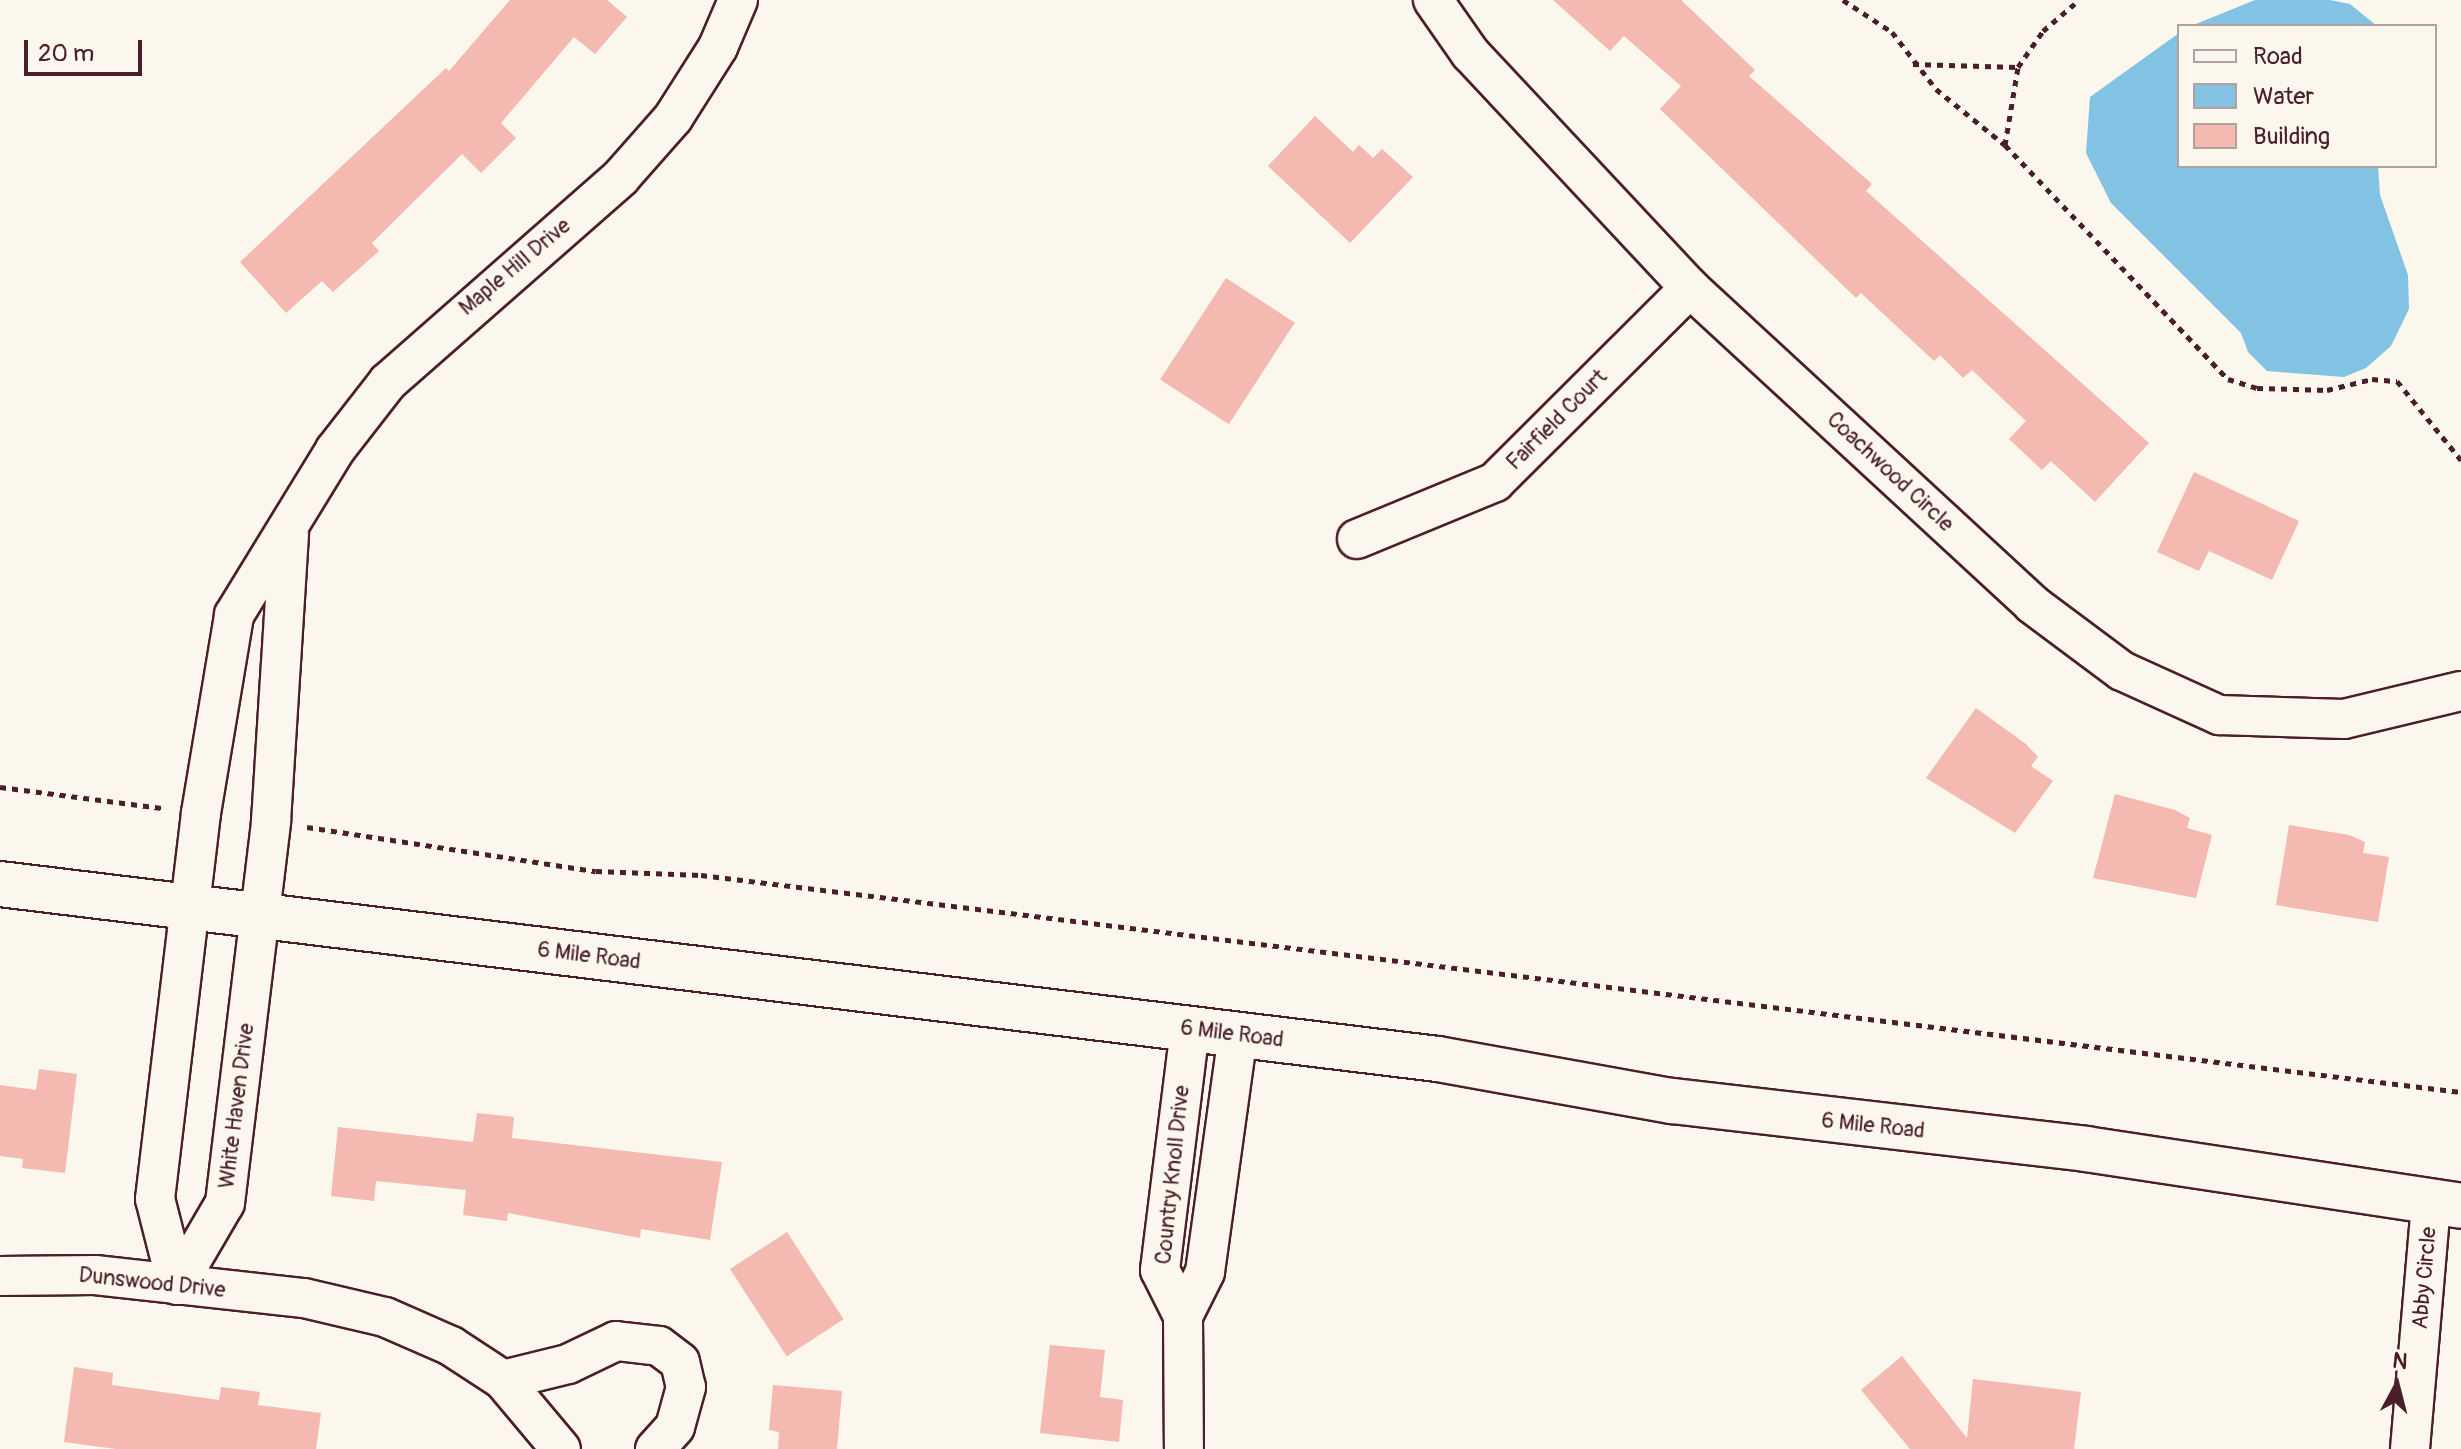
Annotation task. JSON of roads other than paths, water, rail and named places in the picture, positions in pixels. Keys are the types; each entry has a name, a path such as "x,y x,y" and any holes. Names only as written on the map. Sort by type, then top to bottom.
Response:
{"street":[{"name":"Maple Hill Drive","path":"189,908 201,813 234,615 289,534 335,450 388,382 621,177 673,118 718,47 738,0"},
{"name":"Coachwood Circle","path":"1433,0 1470,53 1690,288 2032,604 2122,671 2219,715 2344,719 2461,691"},
{"name":"Fairfield Court","path":"1357,539 1495,482 1690,288"},
{"name":"Maple Hill Drive","path":"260,917 271,821 289,534"},
{"name":"6 Mile Road","path":"0,884 1438,1059 1672,1101 2086,1149 2446,1204"},
{"path":"177,1285 155,1199 189,908"},
{"name":"White Haven Drive","path":"177,1285 225,1203 260,917"},
{"name":"Country Knoll Drive","path":"1184,1449 1183,1316 1160,1270 1190,1029"},
{"name":"Country Knoll Drive","path":"1183,1316 1205,1272 1238,1035"},
{"name":"Abby Circle","path":"2410,1449 2446,1204"},
{"name":"Dunswood Drive","path":"0,1276 67,1274 304,1298 407,1326 503,1380"},
{"path":"561,1449 503,1380 568,1364 616,1341 659,1346 680,1362 686,1387 675,1427 655,1449"}],"water":[{"path":"2255,0 2330,0 2350,4 2375,24 2196,24"},
{"path":"2177,34 2177,168 2378,168 2380,195 2408,275 2409,309 2391,346 2366,368 2344,377 2267,371 2248,352 2241,333 2111,203 2086,153 2090,97"}]}
